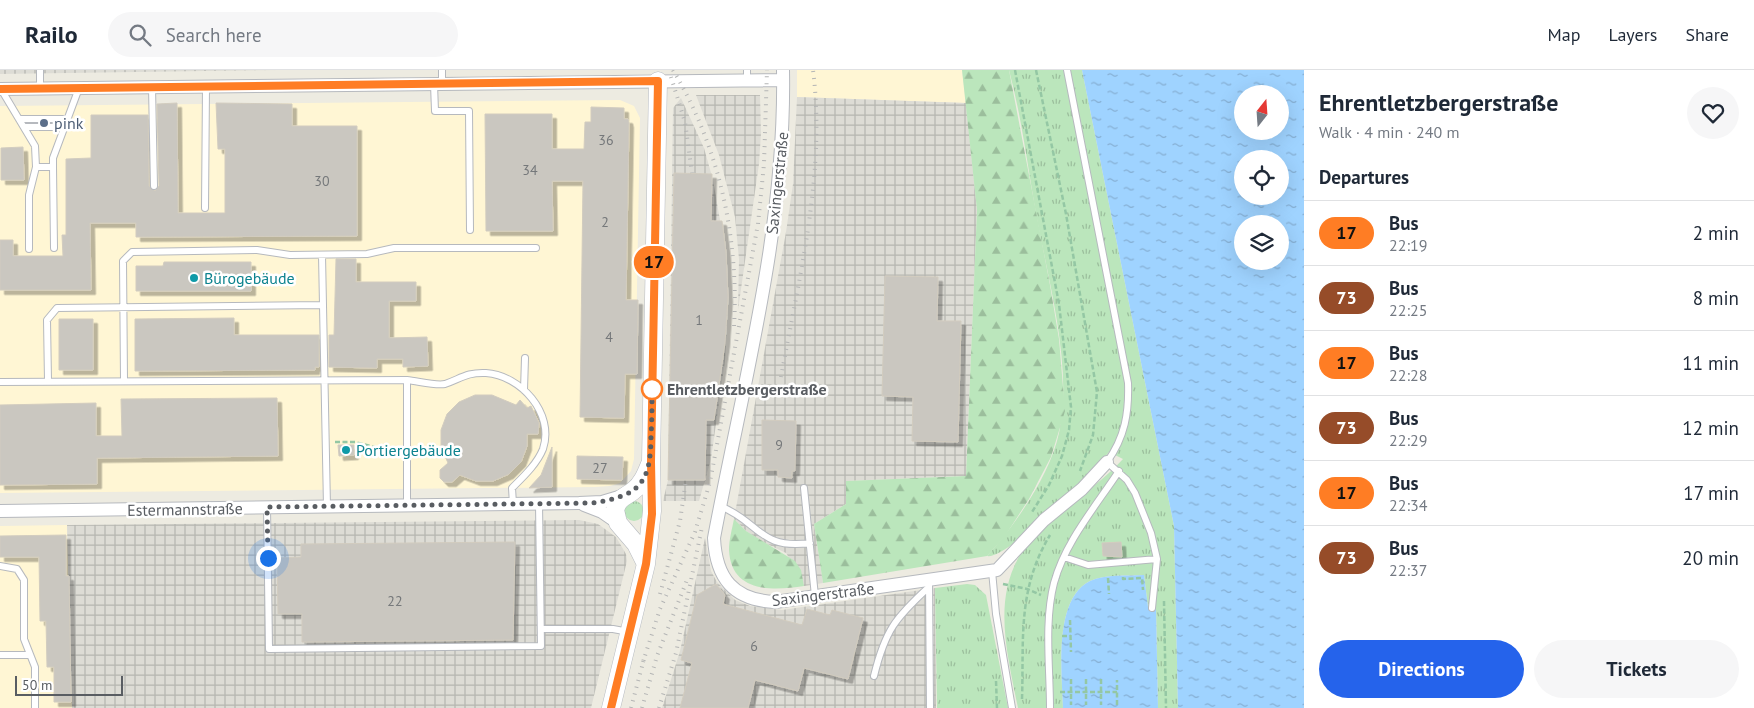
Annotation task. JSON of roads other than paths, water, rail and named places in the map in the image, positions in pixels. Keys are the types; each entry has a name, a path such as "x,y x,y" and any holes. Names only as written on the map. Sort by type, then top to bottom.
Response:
{"street":[{"path":"0,89 658,81 747,75 783,75"},
{"name":"Saxingerstraße","path":"783,75 782,146 772,237 714,538 719,569 729,585 748,597 766,601 992,578 1044,520 1082,489 1107,462"},
{"path":"611,708 646,564 652,512 651,462 658,81"},
{"path":"646,564 636,544 620,525 614,510 625,495 642,481 651,462"},
{"path":"620,525 629,530 640,530 648,524 652,512 644,497 638,494 625,495"},
{"name":"Estermannstraße","path":"0,511 580,503 602,502 625,495"},
{"name":"Estermannstraße","path":"580,503 602,512 620,525"}],"lane":[{"path":"40,70 40,88"},
{"path":"442,70 438,84 435,111 469,111 470,230"},
{"path":"1067,70 1128,383 1127,423 1120,441 1107,462 1119,471 1135,493 1151,534 1157,559 1152,608"},
{"path":"205,208 206,86"},
{"path":"152,87 154,186"},
{"path":"54,248 53,158 79,88"},
{"path":"0,89 35,146 36,167 28,194 29,249"},
{"path":"19,120 68,119"},
{"path":"24,127 65,127"},
{"path":"36,167 53,167"},
{"path":"124,381 123,261 132,252 257,250 290,255 322,255 367,254 394,248 536,248"},
{"path":"322,255 327,507"},
{"path":"48,382 47,320 57,308 323,305"},
{"path":"524,390 525,358"},
{"path":"0,382 407,380 444,384 456,378 486,373 512,381 524,390 538,408 544,426 544,444 532,468 512,488 512,504"},
{"path":"407,380 407,505"},
{"path":"1050,708 1051,601 1054,582 1064,557 1119,471"},
{"path":"804,488 815,596"},
{"path":"267,507 269,649 541,646 539,504"},
{"path":"720,506 738,514 760,534 776,543 788,545 810,543"},
{"path":"1064,557 1088,565 1157,559"},
{"path":"0,566 17,569 24,577 24,639 35,667 35,708"},
{"path":"992,578 1012,708"},
{"path":"874,676 879,655 893,623 929,583"},
{"path":"929,583 930,708"},
{"path":"541,629 613,629 630,632"},
{"path":"0,655 30,655"}],"water":[{"path":"1082,70 1304,70 1304,708 1178,708 1174,526"},
{"path":"1144,575 1148,607 1156,609 1158,708 1063,708 1062,638 1070,604 1078,590 1090,581 1103,577"}],"railway":[{"path":"673,70 703,130 723,194 733,260 735,293 734,327"},
{"path":"643,662 660,609 695,532 710,482 758,224 764,164 767,70"},
{"path":"781,377 809,225 816,147 816,108 813,70"},
{"path":"671,77 685,122 692,173"},
{"path":"660,594 680,521 686,480"},
{"path":"659,708 676,653 702,527"},
{"path":"642,708 657,656 687,580"},
{"path":"631,708 645,655"}],"place":[{"name":"pink","path":"44,123"},
{"name":"Bürogebäude","path":"194,278"},
{"name":"Ehrentletzbergerstraße","path":"652,389"},
{"name":"Portiergebäude","path":"346,450"}]}
